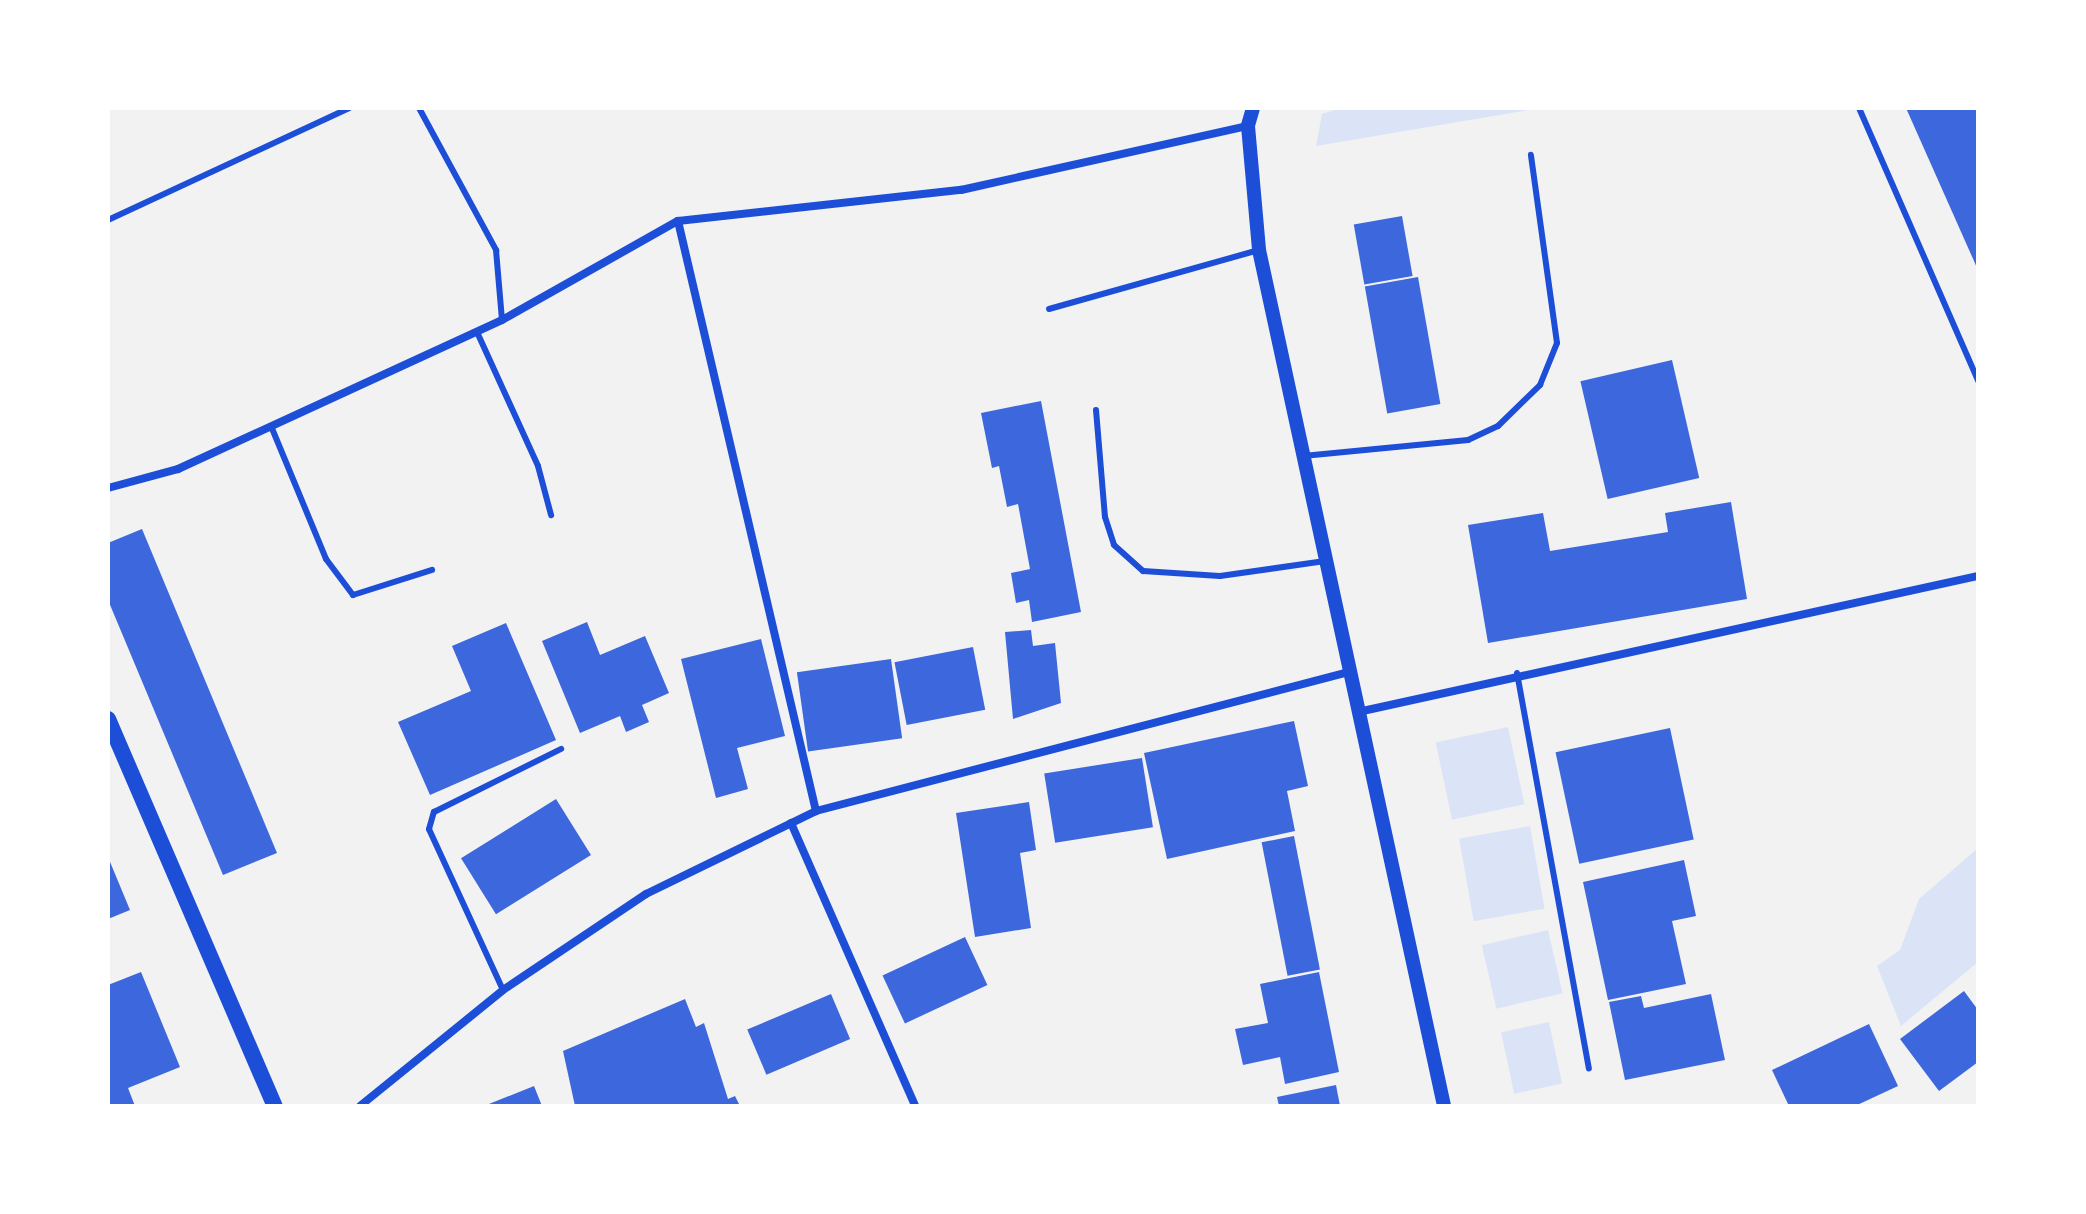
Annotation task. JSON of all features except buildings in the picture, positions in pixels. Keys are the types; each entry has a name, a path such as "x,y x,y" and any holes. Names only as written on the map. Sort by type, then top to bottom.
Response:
{"main road":[{"path":"108,719 275,1106"}],"street":[{"path":"1253,108 1248,126 1259,250 1444,1106"},
{"path":"108,488 178,469 477,332 678,221 961,190 1248,126"},
{"path":"678,221 816,811"},
{"path":"1358,712 1517,673 1978,576"},
{"path":"360,1106 503,990 646,894 816,811 1349,672"},
{"path":"791,823 915,1106"}],"lane":[{"path":"108,220 349,108"},
{"path":"419,108 496,250 502,320"},
{"path":"1859,108 1978,381"},
{"path":"1303,456 1468,440 1498,426 1540,385 1557,343 1531,155"},
{"path":"1049,309 1259,250"},
{"path":"477,332 538,466 551,515"},
{"path":"1096,410 1105,517 1114,545 1143,571 1220,576 1325,561"},
{"path":"271,426 326,559 353,595 432,570"},
{"path":"1517,673 1589,1068"},
{"path":"503,990 429,829 434,812 561,749"}],"shaded area":[{"path":"1340,108 1540,108 1316,146 1322,114"},
{"path":"1508,727 1524,804 1452,820 1436,742"},
{"path":"1530,826 1545,909 1474,921 1459,839"},
{"path":"1978,848 1978,962 1901,1026 1877,966 1900,950 1919,899"},
{"path":"1548,930 1563,993 1496,1009 1482,945"},
{"path":"1549,1022 1562,1084 1514,1094 1501,1032"}]}
